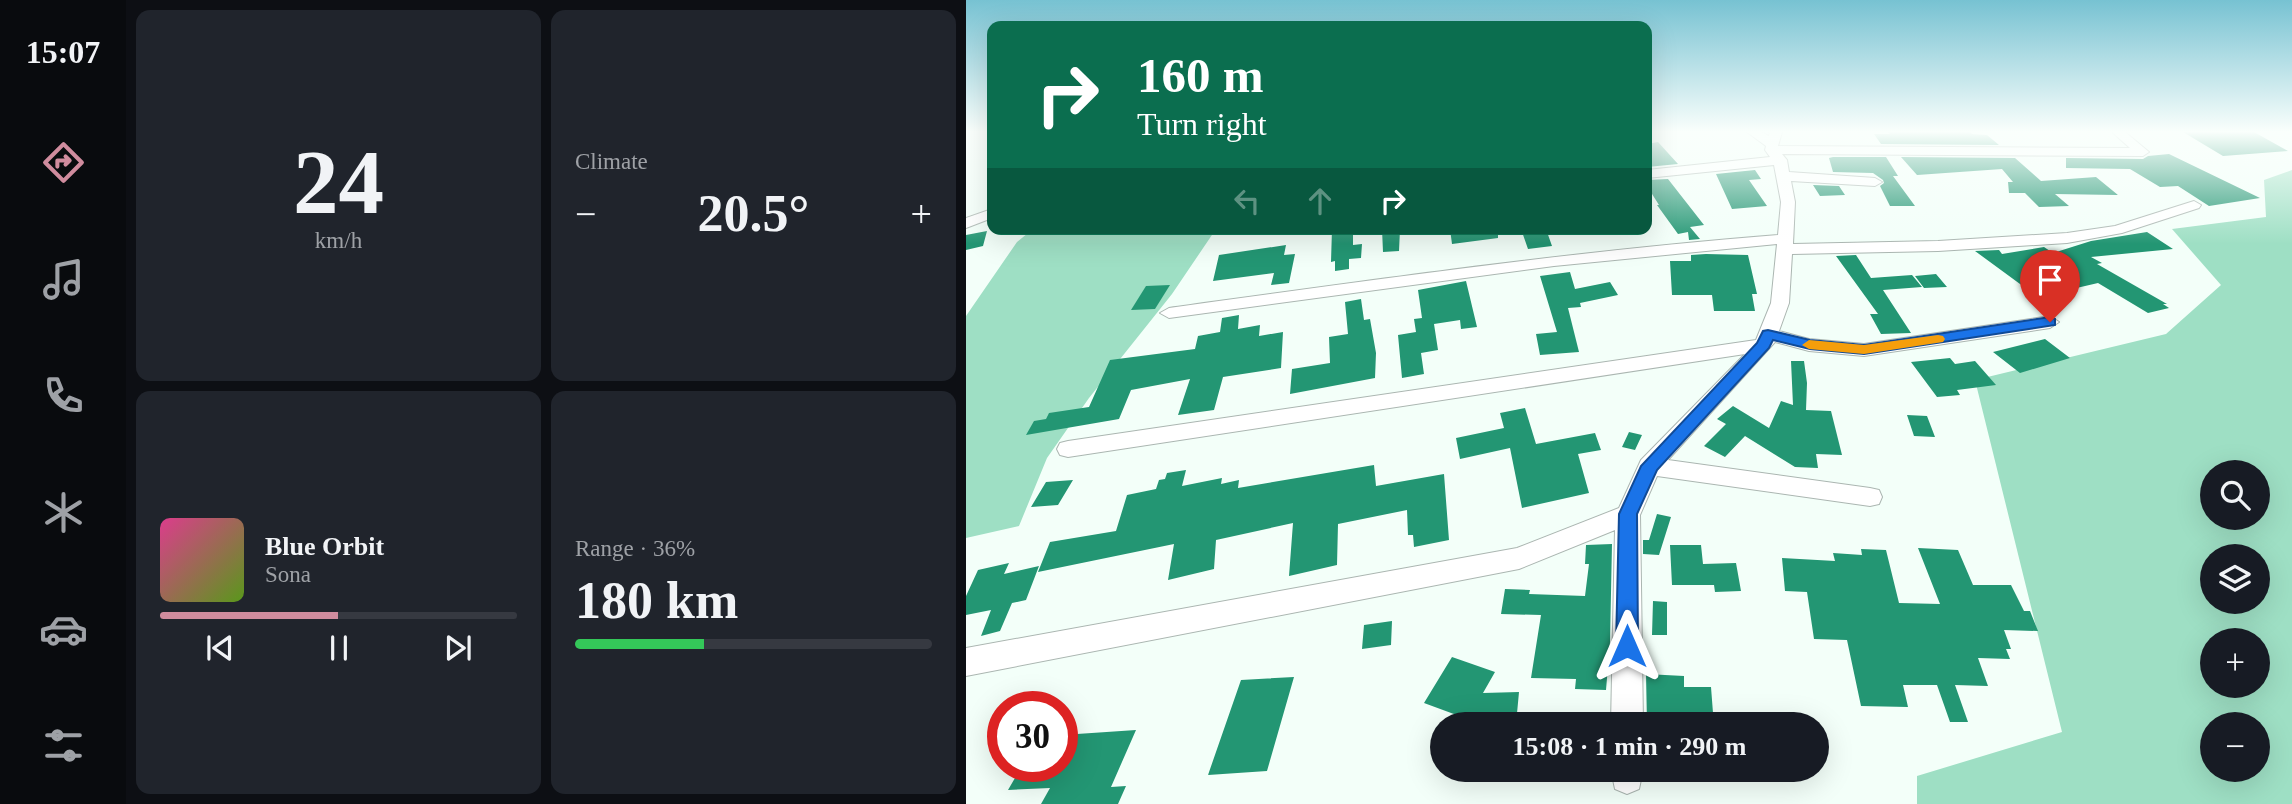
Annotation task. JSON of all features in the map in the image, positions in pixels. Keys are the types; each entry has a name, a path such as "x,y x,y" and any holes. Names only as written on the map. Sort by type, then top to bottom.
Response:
{"street":[{"path":"1627,712 1628,514 1650,466 1766,339 1780,303 1788,209 1782,170"},
{"path":"1784,176 1875,182"},
{"path":"1169,313 1541,261 1674,247 1785,244 1938,246 2067,238 2117,230 2194,205"},
{"path":"966,223 987,215"},
{"path":"1068,449 1766,339 1864,350 2050,322"},
{"path":"1650,466 1870,497"},
{"path":"966,662 1519,558 1628,514"}],"green space":[{"path":"2292,170 2292,804 1917,804 1917,776 2062,732 1975,380 2166,334 2221,285 2172,229 2266,217 2264,180"},
{"path":"1026,235 1212,235 1172,294 1089,398 1047,458 1019,526 966,538 966,316 1017,242"}],"building":[{"path":"1755,170 1761,179 1749,180 1767,206 1732,209 1716,174"},
{"path":"1832,170 1894,170 1898,176 1893,176 1915,206 1890,206 1880,186 1884,183 1883,180 1873,173 1833,172"},
{"path":"1912,170 1995,170 1917,175"},
{"path":"2002,170 2028,170 2041,181 2096,177 2118,195 2055,194 2069,206 2039,207 2025,193 2009,193 2008,182 2013,182"},
{"path":"2131,170 2201,170 2260,198 2209,206 2178,186 2160,187"},
{"path":"1668,179 1704,225 1690,227 1700,239 1689,240 1688,232 1678,234 1657,205 1652,194 1652,180"},
{"path":"1813,185 1839,186 1845,195 1820,196"},
{"path":"987,231 983,246 966,250 966,235"},
{"path":"2147,232 2173,249 2091,257 2102,263 2097,264 2167,304 2163,304 2169,308 2148,313 2098,283 2035,295 1975,251 1999,250 2002,254 2044,247 2053,253 2091,241"},
{"path":"1332,235 1353,235 1353,245 1362,244 1361,258 1349,259 1349,269 1335,271 1335,261 1331,262"},
{"path":"1382,235 1400,235 1399,251 1383,252"},
{"path":"1451,235 1498,235 1498,238 1452,244"},
{"path":"1523,235 1548,235 1552,246 1528,249"},
{"path":"1286,245 1284,255 1295,254 1289,283 1271,285 1274,273 1213,281 1219,255"},
{"path":"1691,255 1748,255 1757,294 1752,294 1755,311 1714,311 1712,295 1672,295 1670,261 1691,261"},
{"path":"1856,255 1871,278 1912,275 1922,287 1883,290 1911,333 1881,334 1870,314 1878,314 1836,256"},
{"path":"1570,272 1575,289 1610,282 1618,295 1580,303 1581,307 1568,308 1579,352 1540,355 1536,334 1557,332 1540,276"},
{"path":"1936,274 1947,287 1924,288 1915,276"},
{"path":"1466,281 1477,327 1461,329 1460,320 1434,324 1438,350 1421,353 1424,374 1402,378 1398,335 1416,332 1414,319 1422,318 1418,290"},
{"path":"1170,285 1155,309 1131,310 1146,286"},
{"path":"1361,299 1364,320 1370,319 1376,353 1375,378 1290,394 1292,369 1330,363 1329,337 1348,334 1345,302"},
{"path":"1239,315 1238,329 1260,325 1259,336 1283,332 1281,368 1223,377 1214,410 1178,415 1190,379 1131,390 1119,419 1026,435 1034,421 1046,419 1049,413 1089,407 1110,360 1195,349 1198,336 1220,332 1222,318"},
{"path":"2045,339 2070,358 2020,373 1993,352"},
{"path":"1950,358 1955,364 1975,361 1996,385 1957,390 1960,395 1937,397 1911,362"},
{"path":"1791,361 1804,361 1807,383 1806,410 1831,411 1842,455 1816,454 1818,468 1795,467 1745,436 1725,457 1704,446 1726,424 1717,419 1733,406 1769,428 1781,401 1793,405"},
{"path":"1525,408 1536,444 1595,433 1601,450 1578,454 1589,493 1522,508 1510,448 1460,459 1456,438 1504,428 1500,413"},
{"path":"1907,415 1927,416 1935,437 1914,436"},
{"path":"1629,432 1642,435 1635,450 1622,447"},
{"path":"1374,465 1376,486 1444,474 1449,540 1414,547 1413,535 1408,535 1407,510 1338,524 1337,565 1289,576 1293,523 1216,540 1214,569 1168,580 1174,544 1038,572 1050,542 1116,531 1127,495 1156,489 1159,480 1165,479 1167,473 1186,470 1182,486 1222,478 1221,484 1239,480 1238,488"},
{"path":"1073,480 1058,505 1031,507 1046,482"},
{"path":"1657,514 1671,517 1659,555 1643,554 1643,540 1649,540"},
{"path":"1612,544 1606,690 1575,689 1576,679 1531,678 1541,615 1501,614 1505,589 1530,590 1529,594 1585,596 1589,564 1585,564 1586,545"},
{"path":"1670,545 1701,545 1703,564 1736,563 1741,591 1715,592 1714,585 1672,585"},
{"path":"1918,548 1958,550 1973,585 2011,585 2024,611 2030,611 2038,631 2004,630 2011,649 2006,649 2010,659 1978,658 1988,686 1955,685 1968,722 1950,722 1937,685 1903,685 1908,707 1861,706 1847,640 1814,639 1807,592 1785,591 1782,558 1835,561 1833,553 1862,555 1861,549 1886,550 1899,603 1940,604"},
{"path":"1009,563 1004,574 1039,566 1026,600 1012,603 1000,631 981,636 991,610 966,615 966,596 978,570"},
{"path":"1653,601 1667,602 1667,635 1652,635"},
{"path":"1392,621 1391,645 1362,649 1364,625"},
{"path":"1452,657 1495,672 1483,693 1519,692 1517,712 1448,712 1424,703"},
{"path":"1646,674 1684,676 1684,687 1711,687 1713,712 1647,712"},
{"path":"1294,677 1267,771 1208,775 1241,680"},
{"path":"1136,730 1111,787 1126,786 1118,804 1041,804 1050,788 1008,790 1013,782 1078,782 1078,734"}],"slow traffic":[{"path":"1809,345 1864,350 1938,339"}],"route":[{"path":"1627,646 1628,514 1650,466 1764,345 1768,334 1810,345 1864,350 2050,322"}]}
